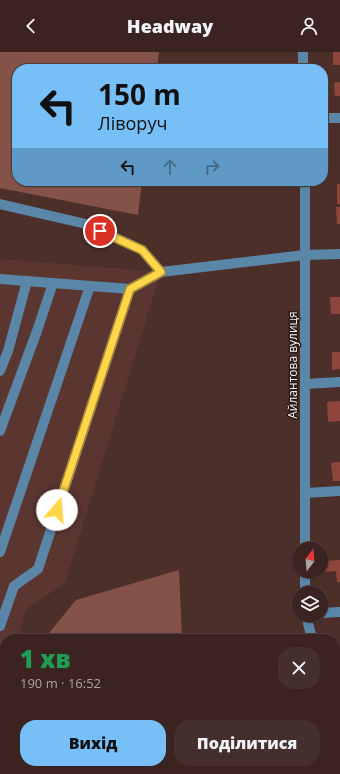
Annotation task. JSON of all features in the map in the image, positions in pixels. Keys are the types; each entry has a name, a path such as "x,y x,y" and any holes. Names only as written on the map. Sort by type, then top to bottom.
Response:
{"street":[{"path":"303,52 303,64"},
{"path":"328,118 340,118"},
{"name":"Айлантова вулиця","path":"305,186 305,542"},
{"path":"0,204 86,224 142,250 161,272"},
{"path":"0,279 130,289 161,272 305,255 340,254"},
{"path":"0,371 8,350 27,281"},
{"path":"0,431 37,331 52,283"},
{"path":"0,552 90,286"},
{"path":"0,626 14,586 38,569 130,289"},
{"path":"305,384 340,382"},
{"path":"305,493 340,491"},
{"path":"328,613 340,612"},
{"path":"308,622 311,634"}],"shaded area":[{"path":"0,52 159,52 158,64 12,64 12,186 141,186 138,215 0,188"},
{"path":"0,259 161,272 65,583 25,610 19,634 0,634"},
{"path":"179,570 182,634 48,634 76,600"}],"building":[{"path":"333,52 340,52 340,65 333,65"},
{"path":"340,82 340,96 335,96 334,83"},
{"path":"337,184 340,184 340,204 337,204"},
{"path":"336,207 340,207 340,224 337,224"},
{"path":"330,297 340,297 340,314 331,314"},
{"path":"332,352 340,352 340,369 332,370"},
{"path":"340,401 340,421 328,422 327,402"},
{"path":"340,462 340,481 333,481 331,463"},
{"path":"340,560 340,582 337,582 336,571 328,572 328,561"}],"route":[{"path":"57,510 130,289 161,272 142,250 100,231"}]}
